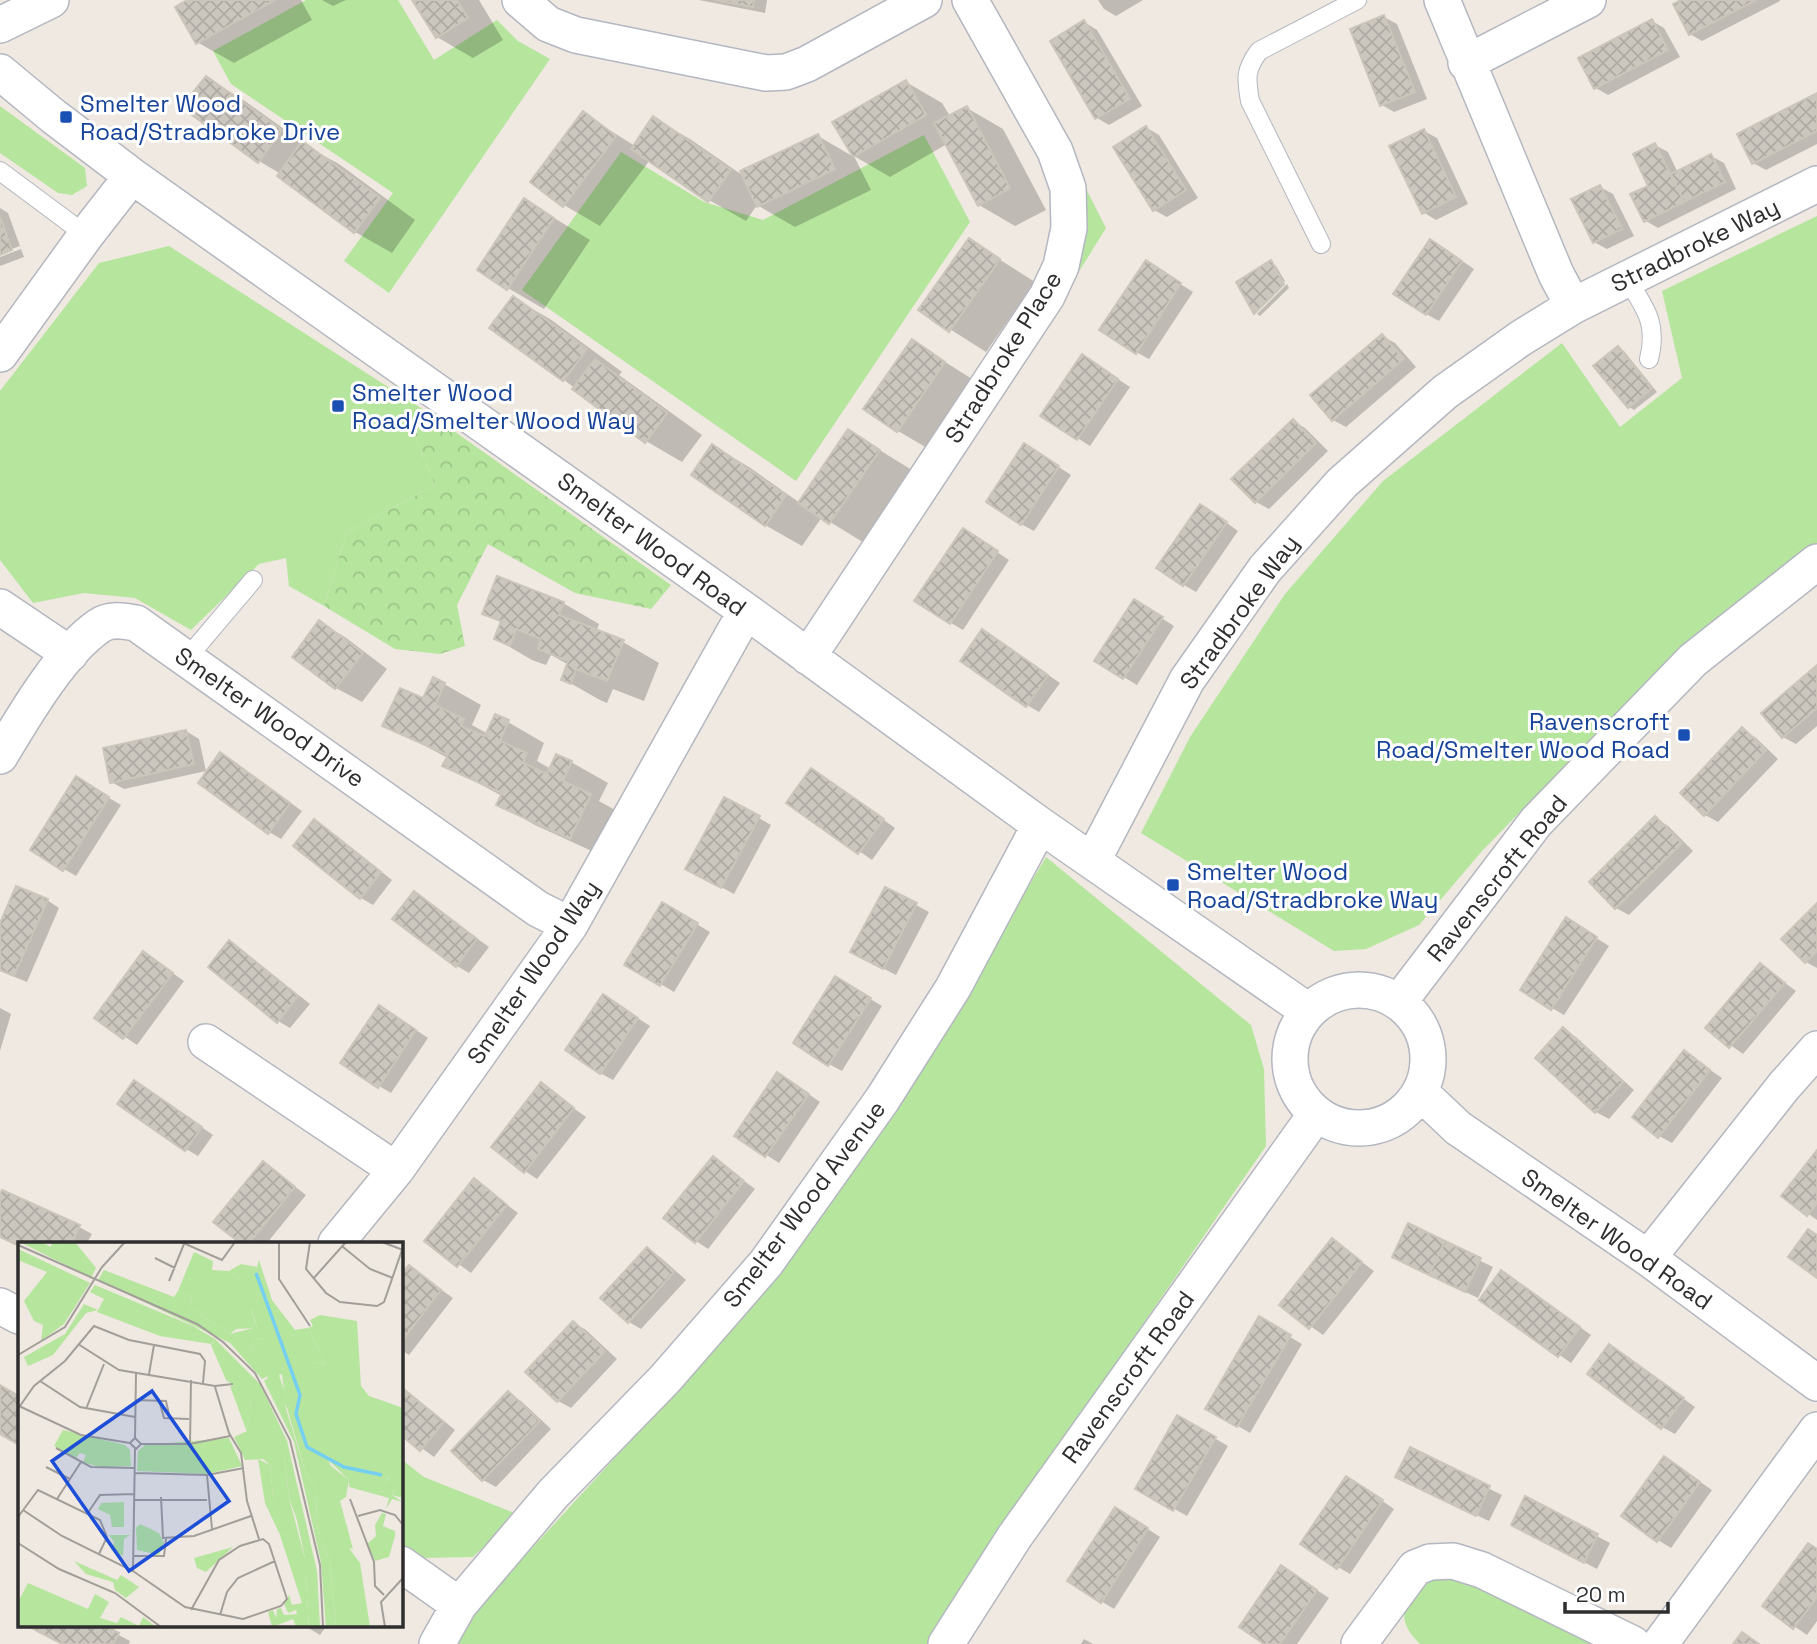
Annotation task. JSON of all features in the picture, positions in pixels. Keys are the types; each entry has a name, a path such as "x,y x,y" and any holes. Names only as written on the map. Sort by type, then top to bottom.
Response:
{"street":[{"path":"0,25 51,0"},
{"path":"520,0 548,24 576,35 765,73 786,72 807,64 923,0"},
{"name":"Stradbroke Place","path":"808,657 1047,296 1061,266 1069,228 1068,188 1055,151 970,0"},
{"path":"1441,0 1556,274 1573,306"},
{"path":"1466,64 1588,0"},
{"name":"Smelter Wood Road","path":"0,72 132,176 746,611 1040,825 1308,1011"},
{"path":"0,355 132,176"},
{"name":"Stradbroke Way","path":"1093,860 1186,680 1265,569 1342,482 1445,392 1521,338 1573,306 1817,184"},
{"name":"Ravenscroft Road","path":"1399,1002 1536,822 1693,660 1817,562"},
{"path":"0,607 69,654"},
{"name":"Smelter Wood Way","path":"336,1242 396,1170 570,925 746,611"},
{"name":"Smelter Wood Drive","path":"0,756 23,717 69,654 101,624 121,620 136,623 538,909 570,925"},
{"name":"Smelter Wood Avenue","path":"437,1644 459,1605 553,1494 665,1379 766,1264 882,1100 954,988 1040,825"},
{"path":"1356,990 1380,993 1399,1002 1416,1019 1427,1046 1428,1070 1420,1092 1405,1111 1378,1126 1354,1128 1331,1122 1316,1114 1300,1096 1290,1067 1291,1043 1308,1011 1328,996 1356,990"},
{"path":"206,1042 396,1170"},
{"path":"1648,1258 1817,1048"},
{"name":"Smelter Wood Road","path":"1420,1092 1458,1128 1648,1258 1817,1383"},
{"name":"Ravenscroft Road","path":"946,1644 1015,1536 1316,1114"},
{"path":"0,1306 18,1315"},
{"path":"1660,1644 1817,1430"},
{"path":"1374,1640 1415,1568 1430,1562 1453,1561 1482,1570 1633,1644"},
{"path":"402,1565 459,1605"}],"lane":[{"path":"1321,244 1250,101 1246,80 1250,64 1259,51 1357,0"},
{"path":"0,171 86,235"},
{"path":"1627,279 1649,316 1654,339 1649,359"},
{"path":"187,658 253,580"}],"green space":[{"path":"306,0 398,0 434,60 497,20 518,41 550,59 389,293 344,261 393,193 231,84 213,51"},
{"path":"0,106 85,168 87,186 72,195 58,193 0,153"},
{"path":"924,135 970,222 796,481 522,290 621,152 704,202 763,220"},
{"path":"1075,167 1106,228 1067,291"},
{"path":"1817,216 1817,543 1680,649 1482,851 1419,925 1366,949 1334,951 1141,833 1190,737 1285,594 1383,481 1562,343 1620,427 1682,378 1662,291"},
{"path":"169,246 427,412 415,436 435,485 346,533 324,606 289,586 286,558 259,564 191,630 135,598 84,593 33,603 0,560 0,391 99,263"},
{"path":"427,412 671,585 651,609 575,593 488,544 457,605 465,646 440,654 395,649 324,606 346,533 435,485 415,436"},
{"path":"1046,857 1251,1025 1264,1069 1266,1146 994,1540 935,1644 454,1644 468,1618 710,1354 890,1118"},
{"path":"402,1460 424,1477 517,1514 473,1557 422,1558 402,1544"},
{"path":"1455,1577 1598,1644 1420,1644 1407,1627 1407,1604 1423,1580"}],"building":[{"path":"187,0 275,0 196,44 175,7"},
{"path":"412,0 457,0 468,18 436,38"},
{"path":"715,0 754,0 753,7"},
{"path":"1681,0 1756,0 1689,35 1673,4"},
{"path":"1384,15 1415,92 1380,106 1350,29"},
{"path":"1652,19 1668,50 1594,89 1578,58"},
{"path":"1084,20 1130,99 1095,119 1050,41"},
{"path":"206,76 282,130 258,163 181,107"},
{"path":"906,80 926,115 853,157 832,122"},
{"path":"1817,93 1817,131 1752,164 1737,134"},
{"path":"967,106 1010,188 978,206 934,123"},
{"path":"583,111 616,136 563,207 530,182"},
{"path":"653,116 731,170 708,202 631,149"},
{"path":"1146,126 1186,190 1153,211 1113,147"},
{"path":"1424,129 1456,197 1422,214 1389,146"},
{"path":"818,134 835,169 757,207 740,171"},
{"path":"302,141 380,198 354,233 277,176"},
{"path":"1655,143 1684,202 1644,222 1630,194 1648,186 1633,154"},
{"path":"1711,154 1725,182 1684,202 1671,174"},
{"path":"1600,185 1622,229 1593,243 1571,199"},
{"path":"524,198 554,218 507,290 477,270"},
{"path":"0,217 12,250 0,255"},
{"path":"969,238 1000,259 949,332 918,310"},
{"path":"1430,239 1462,261 1426,315 1393,294"},
{"path":"1146,260 1181,283 1136,354 1099,330"},
{"path":"1271,260 1284,284 1254,314 1236,282"},
{"path":"513,296 587,349 563,381 489,328"},
{"path":"1382,334 1404,359 1332,421 1310,395"},
{"path":"912,339 945,362 897,432 863,409"},
{"path":"1618,346 1652,388 1628,408 1593,366"},
{"path":"1082,354 1118,379 1077,440 1040,416"},
{"path":"595,359 667,413 645,443 572,389"},
{"path":"1293,419 1316,443 1255,503 1231,479"},
{"path":"848,429 880,450 829,524 798,503"},
{"path":"1024,443 1059,466 1021,525 986,502"},
{"path":"712,444 786,495 765,526 691,475"},
{"path":"1200,504 1227,522 1183,586 1156,568"},
{"path":"963,528 998,551 950,624 914,601"},
{"path":"497,576 564,602 559,615 624,640 607,681 576,669 571,684 561,680 568,661 538,649 541,639 516,629 510,646 494,639 501,621 482,614"},
{"path":"1134,599 1163,617 1123,679 1094,661"},
{"path":"319,620 363,653 335,689 292,657"},
{"path":"982,629 1048,675 1026,707 960,661"},
{"path":"1817,665 1817,708 1782,738 1761,713"},
{"path":"433,677 445,683 435,705 464,719 461,726 485,736 495,714 509,720 500,741 527,753 523,763 547,774 556,754 572,761 563,781 591,794 570,839 496,805 502,793 442,766 448,755 382,726 400,688 423,698"},
{"path":"1742,727 1766,750 1704,816 1680,793"},
{"path":"186,730 194,764 110,783 103,748"},
{"path":"220,752 290,803 268,834 198,783"},
{"path":"811,768 884,819 858,854 786,803"},
{"path":"76,776 109,797 63,871 30,850"},
{"path":"724,797 760,816 721,888 685,869"},
{"path":"1655,816 1682,843 1615,909 1589,882"},
{"path":"314,819 381,872 360,899 293,846"},
{"path":"16,886 48,899 14,976 0,970 0,923"},
{"path":"885,887 917,903 883,969 850,952"},
{"path":"414,891 477,939 456,967 392,919"},
{"path":"662,902 698,923 660,986 624,965"},
{"path":"1817,903 1817,951 1805,963 1781,939"},
{"path":"1566,917 1597,937 1551,1010 1520,990"},
{"path":"229,940 298,996 277,1023 208,967"},
{"path":"143,951 173,973 123,1039 94,1018"},
{"path":"1760,963 1785,983 1729,1048 1705,1028"},
{"path":"835,976 871,998 828,1066 793,1043"},
{"path":"603,994 638,1018 600,1074 565,1050"},
{"path":"379,1005 416,1030 378,1088 340,1063"},
{"path":"1563,1027 1623,1082 1595,1113 1535,1058"},
{"path":"1684,1050 1710,1070 1658,1138 1632,1117"},
{"path":"777,1072 809,1094 765,1157 734,1136"},
{"path":"134,1080 202,1127 185,1151 117,1104"},
{"path":"541,1082 574,1108 524,1173 491,1147"},
{"path":"1817,1150 1817,1203 1807,1216 1781,1196"},
{"path":"713,1156 744,1181 695,1243 663,1218"},
{"path":"263,1161 295,1187 250,1242 239,1242 213,1222"},
{"path":"474,1178 507,1205 457,1267 424,1241"},
{"path":"2,1190 80,1225 72,1242 18,1242 18,1246 0,1237"},
{"path":"1408,1223 1445,1241 1429,1275 1392,1257"},
{"path":"1808,1229 1817,1235 1817,1278 1788,1257"},
{"path":"1332,1238 1362,1262 1309,1329 1279,1305"},
{"path":"1445,1241 1481,1258 1465,1292 1429,1275"},
{"path":"647,1247 674,1272 628,1323 600,1298"},
{"path":"409,1265 441,1290 402,1341 402,1274"},
{"path":"1501,1270 1580,1327 1558,1357 1479,1300"},
{"path":"1259,1316 1291,1335 1237,1427 1205,1409"},
{"path":"573,1321 605,1351 557,1402 525,1372"},
{"path":"1609,1344 1684,1398 1661,1429 1587,1374"},
{"path":"0,1385 18,1395 18,1444 0,1434"},
{"path":"402,1388 444,1422 420,1451 402,1436"},
{"path":"508,1391 540,1421 482,1481 451,1451"},
{"path":"1177,1415 1216,1437 1173,1511 1135,1489"},
{"path":"1410,1447 1490,1486 1476,1516 1395,1477"},
{"path":"1664,1456 1700,1482 1657,1542 1621,1516"},
{"path":"1346,1476 1383,1500 1337,1569 1300,1544"},
{"path":"1525,1496 1598,1534 1584,1563 1511,1525"},
{"path":"1115,1507 1148,1528 1101,1603 1067,1581"},
{"path":"1808,1543 1817,1549 1817,1597 1793,1629 1762,1606"},
{"path":"1281,1565 1317,1590 1280,1644 1264,1644 1239,1627"},
{"path":"28,1626 106,1626 119,1633 113,1644 62,1644"},
{"path":"1742,1632 1759,1644 1733,1644"}],"place":[{"name":"Smelter Wood Road/Stradbroke Drive","path":"66,117"},
{"name":"Smelter Wood Road/Smelter Wood Way","path":"338,406"},
{"name":"Ravenscroft Road/Smelter Wood Road","path":"1684,735"},
{"name":"Smelter Wood Road/Stradbroke Way","path":"1173,885"}]}
